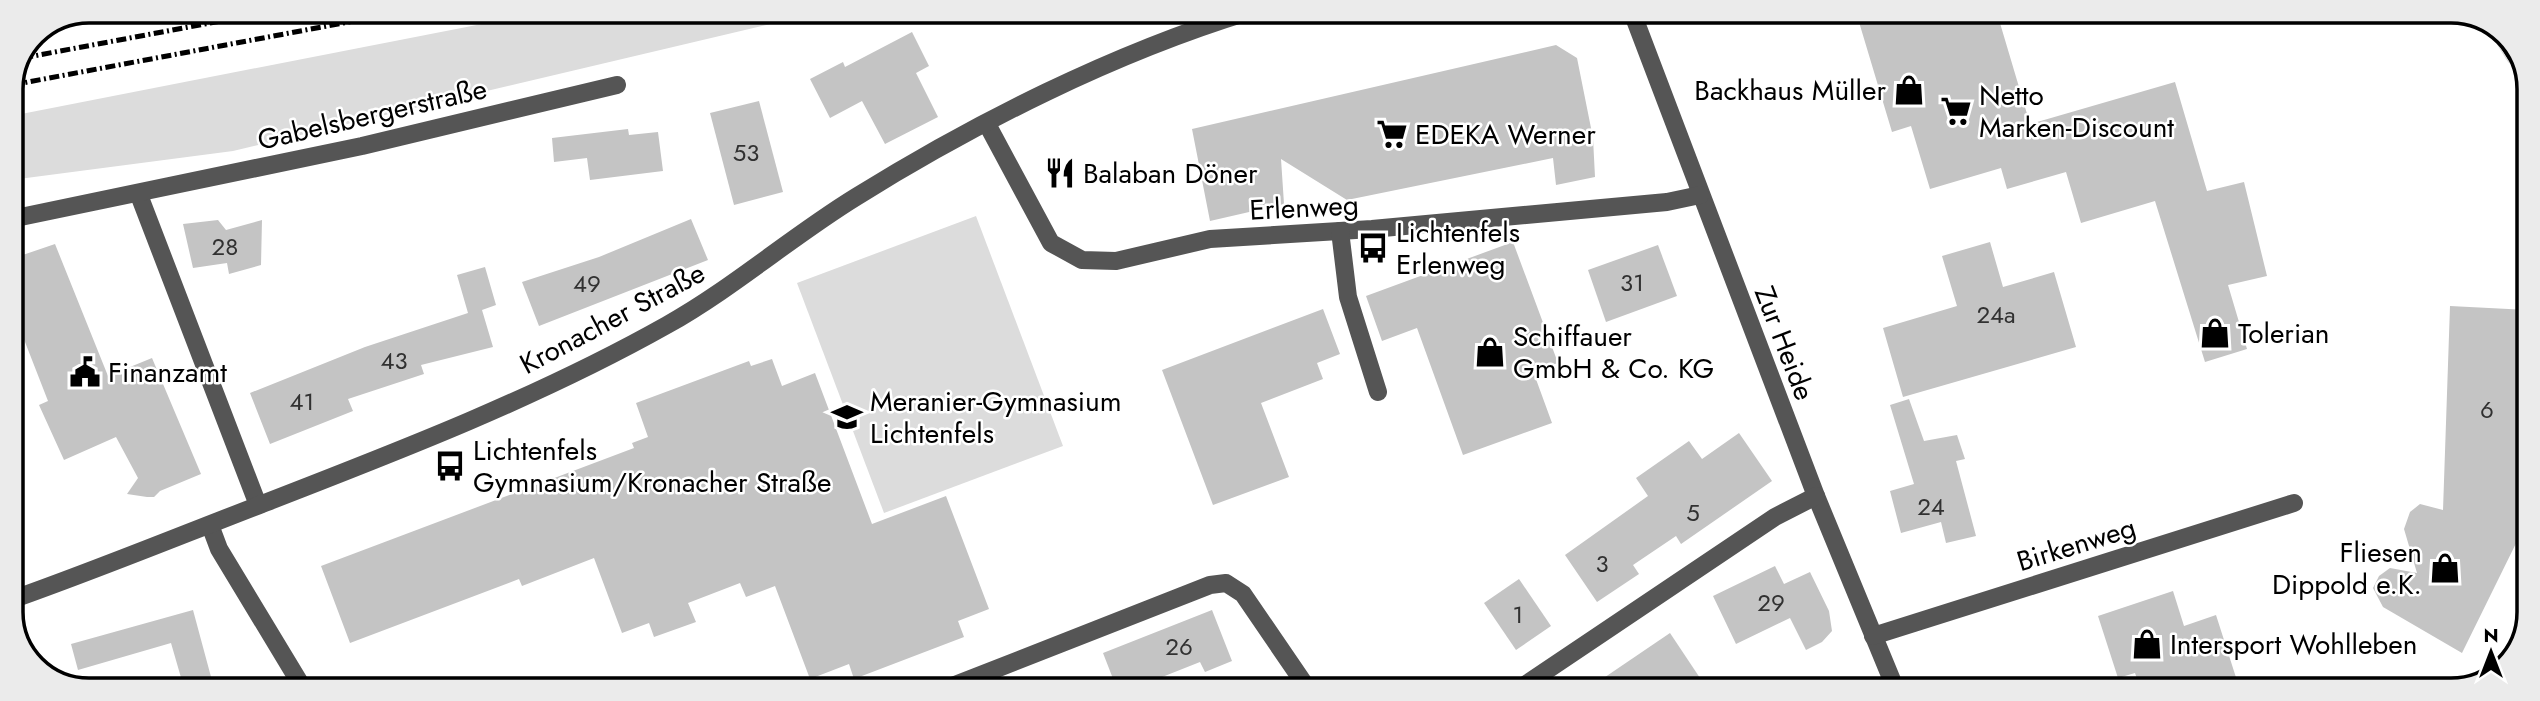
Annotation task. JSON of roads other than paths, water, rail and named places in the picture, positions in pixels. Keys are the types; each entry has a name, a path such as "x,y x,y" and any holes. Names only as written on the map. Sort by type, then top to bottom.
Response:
{"street":[{"name":"Kronacher Straße","path":"23,595 210,525 568,376 667,325 857,196 987,124 1114,61 1213,23"},
{"name":"Zur Heide","path":"1636,23 1816,496 1891,678"},
{"name":"Gabelsbergerstraße","path":"23,217 139,195 362,146 617,85"},
{"name":"Erlenweg","path":"987,124 1051,243 1082,260 1116,261 1210,239 1340,231 1667,202 1700,195"},
{"path":"139,195 258,505"},
{"path":"1340,231 1348,298 1378,393"},
{"path":"1538,678 1775,517 1816,496"},
{"name":"Birkenweg","path":"1873,636 2294,503"},
{"path":"210,525 219,549 297,678"},
{"path":"973,678 1210,585 1226,583 1243,594 1300,678"}],"railway":[{"path":"32,56 210,23"},
{"path":"23,83 343,23"}],"place":[{"name":"Backhaus Müller","path":"1909,90"},
{"name":"Netto Marken-Discount","path":"1956,111"},
{"name":"EDEKA Werner","path":"1392,134"},
{"name":"Balaban Döner","path":"1060,173"},
{"name":"Lichtenfels Erlenweg","path":"1373,248"},
{"name":"Tolerian","path":"2215,333"},
{"name":"Schiffauer GmbH & Co. KG","path":"1490,352"},
{"name":"Finanzamt","path":"85,372"},
{"name":"Meranier-Gymnasium Lichtenfels","path":"847,417"},
{"name":"Lichtenfels Gymnasium/Kronacher Straße","path":"450,466"},
{"name":"Fliesen Dippold e.K.","path":"2445,568"},
{"name":"Intersport Wohlleben","path":"2147,644"}]}
